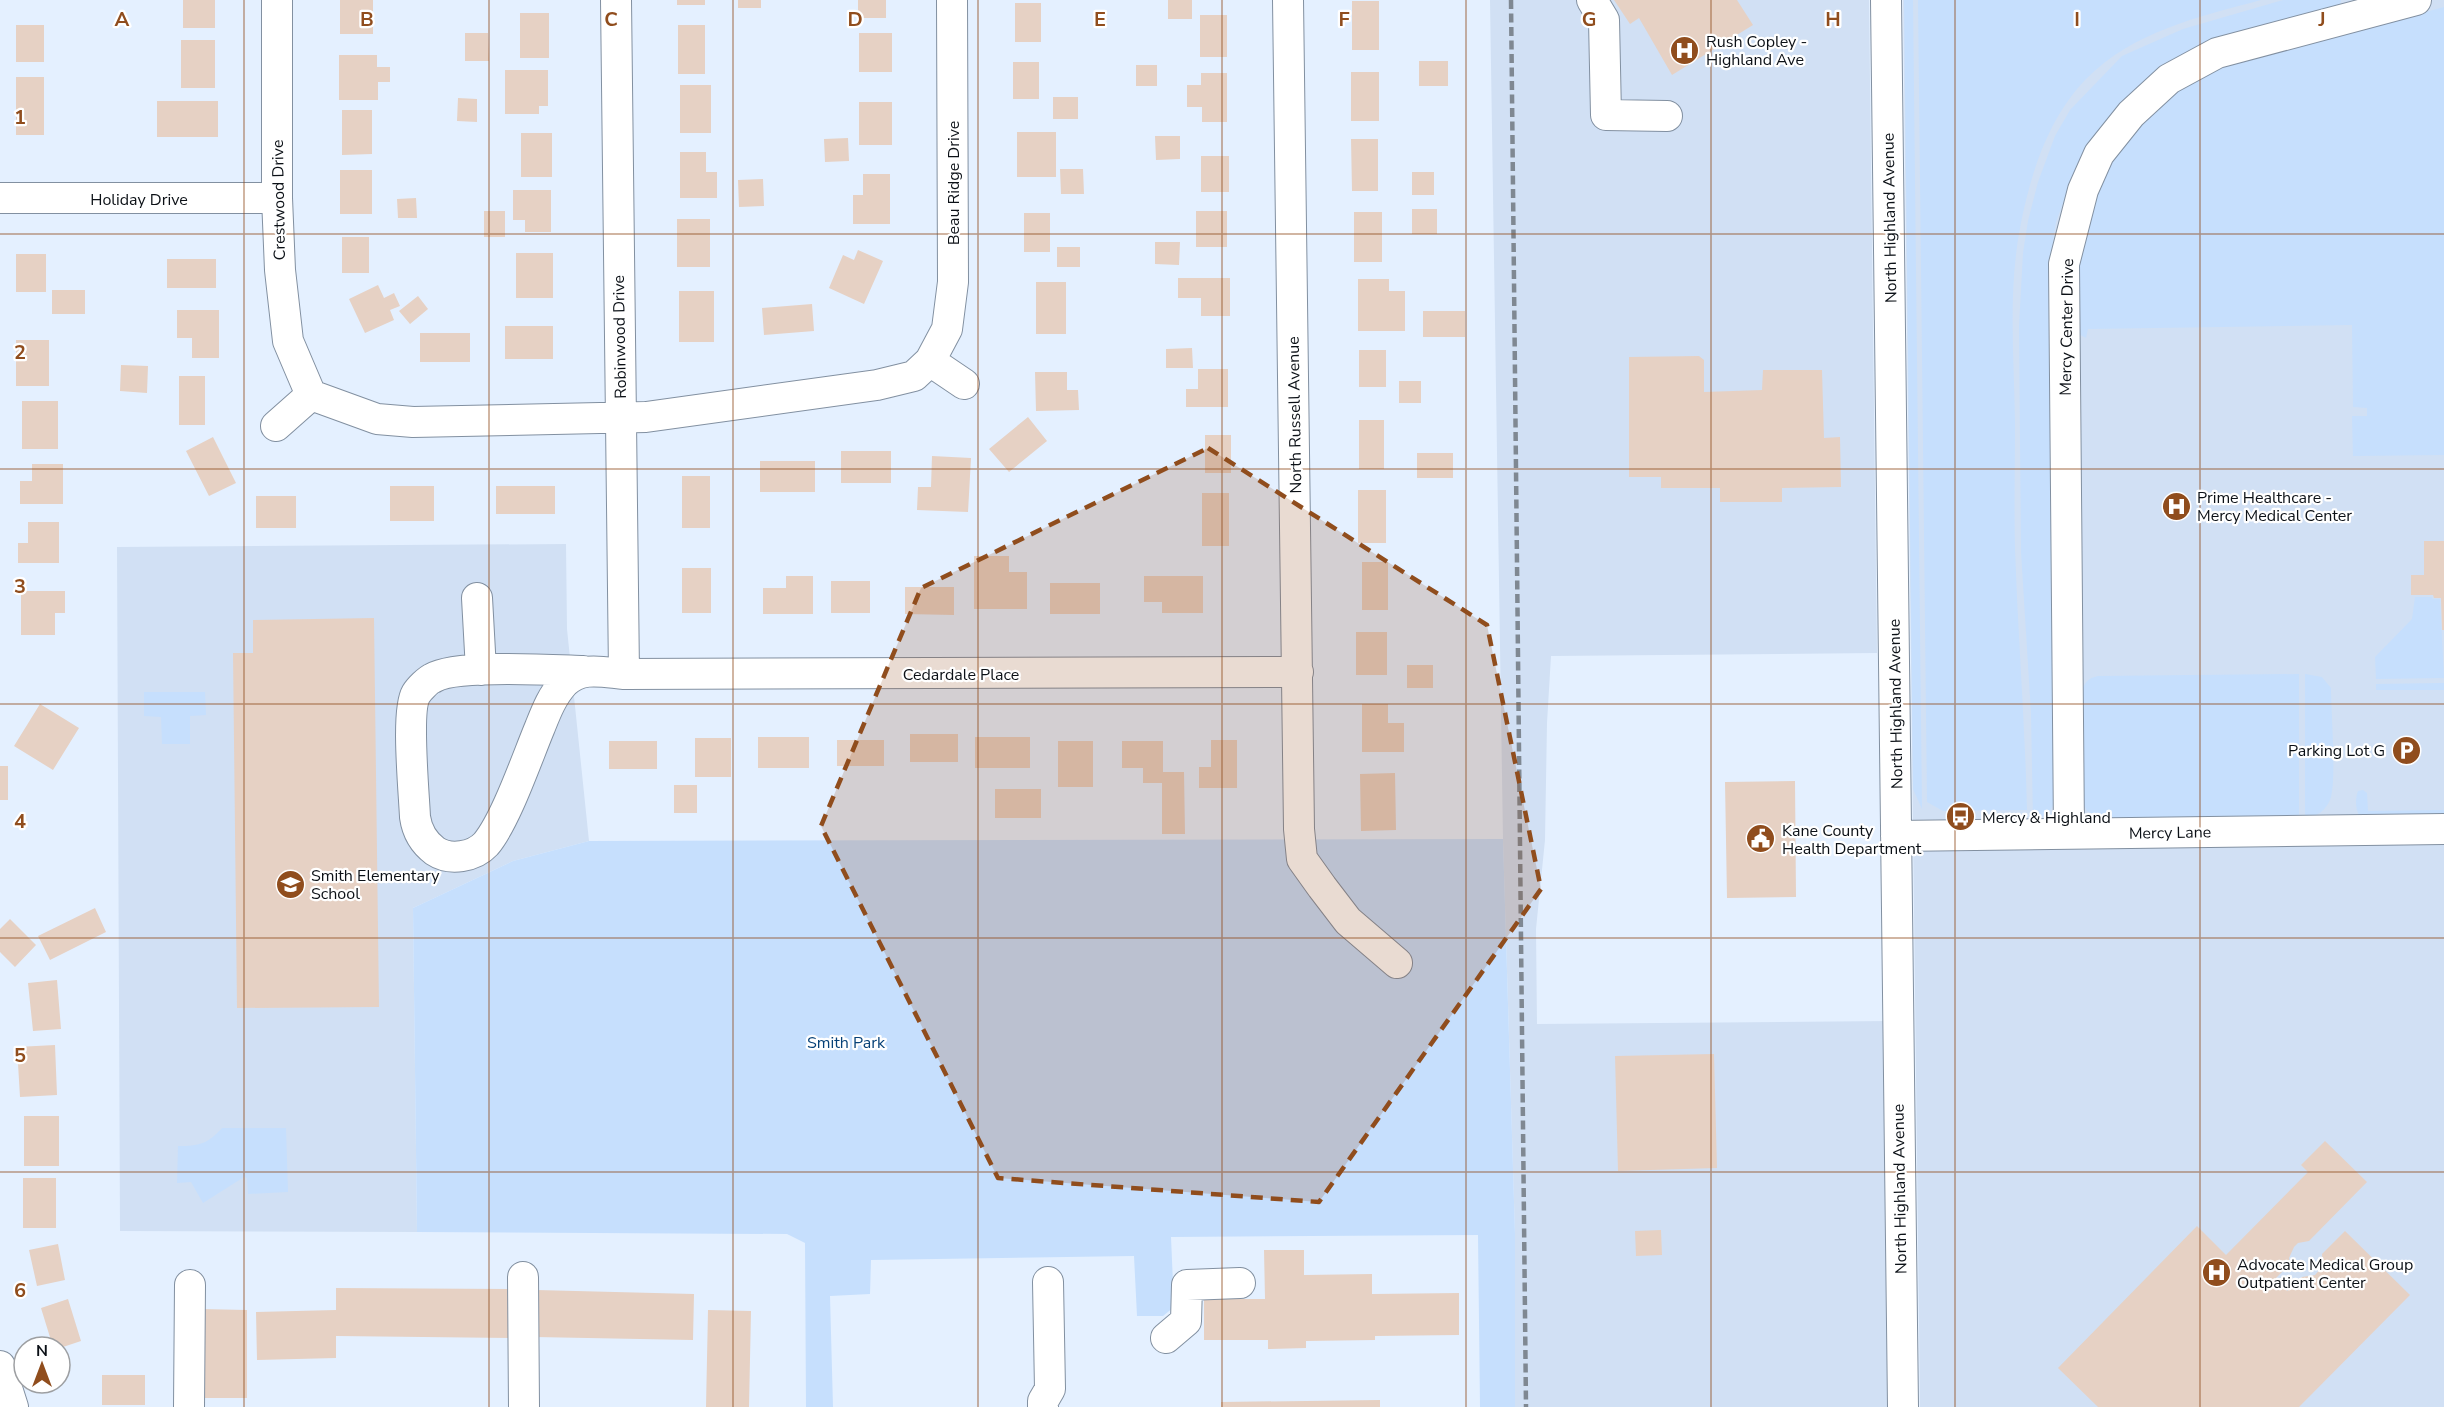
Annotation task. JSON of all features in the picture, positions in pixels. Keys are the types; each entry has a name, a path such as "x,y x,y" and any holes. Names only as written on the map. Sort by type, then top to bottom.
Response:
{"street":[{"name":"Crestwood Drive","path":"277,0 277,198 280,270 288,341 311,395"},
{"name":"Robinwood Drive","path":"616,0 624,674"},
{"name":"Beau Ridge Drive","path":"620,417 646,417 877,385 914,376 930,361 947,329 953,282 952,0"},
{"name":"North Russell Avenue","path":"1288,0 1299,829 1302,859 1348,921 1397,963"},
{"path":"1592,0 1604,20 1606,115 1667,116"},
{"name":"North Highland Avenue","path":"1886,0 1903,1407"},
{"name":"Mercy Center Drive","path":"2069,833 2064,264 2083,189 2099,154 2131,114 2169,79 2217,52 2416,0"},
{"name":"Holiday Drive","path":"0,198 277,198"},
{"path":"930,361 964,384"},
{"path":"276,426 311,395 377,419 413,422 620,417"},
{"path":"477,598 481,670"},
{"name":"Cedardale Place","path":"583,671 565,682 551,700 493,833 478,850 453,857 439,854 430,847 422,839 417,827 411,723 416,694 433,677 455,672 583,671 624,674 1298,672"},
{"name":"Mercy Lane","path":"1896,836 2444,829"},
{"path":"523,1277 524,1407"},
{"path":"1043,1407 1043,1401 1050,1389 1048,1282"},
{"path":"1166,1338 1186,1321 1187,1285 1240,1283"},
{"path":"189,1407 190,1285"},
{"path":"0,1366 13,1407"}],"highlighted area":[{"path":"1208,448 1487,625 1541,889 1319,1202 998,1178 821,826 921,588"}],"shaded area":[{"path":"1490,0 1869,0 1877,653 1551,656 1547,723 1545,840 1536,929 1537,1024 1890,1021 1893,1407 1515,1407 1515,1234 1503,839"},
{"name":"Prime Healthcare - Mercy Medical Center","path":"1903,0 2444,0 2444,1407 1920,1407"},
{"name":"Smith Elementary School","path":"566,544 567,629 589,841 513,861 413,908 417,1232 120,1231 117,547"}],"green space":[{"path":"1904,0 1913,0 1922,809 1913,789"},
{"path":"1918,0 2261,0 2168,28 2146,37 2105,63 2086,79 2061,111 2042,148 2029,188 2016,252 2013,325 2015,550 2027,810 1943,811 1927,802"},
{"path":"2283,0 2341,0 2340,5 2149,78 2133,91 2106,120 2077,165 2056,222 2048,274 2055,801 2049,813 2033,821 2031,713 2021,552 2019,326 2023,253 2038,182 2055,136 2070,110 2122,56 2183,29"},
{"path":"2444,7 2444,455 2353,456 2352,416 2367,416 2367,408 2353,407 2352,325 2088,329 2086,338 2077,333 2074,321 2081,237 2105,169 2129,136 2168,95 2206,74 2235,63"},
{"path":"2415,597 2440,599 2444,678 2376,679 2375,657 2412,619"},
{"path":"2299,674 2299,818 2101,818 2087,811 2082,800 2081,693 2089,680 2098,676"},
{"path":"2305,674 2322,677 2331,688 2332,791 2330,800 2323,810 2309,817 2305,817"},
{"path":"2444,683 2444,690 2376,690 2376,684"},
{"path":"144,692 205,692 206,715 190,716 190,744 162,744 161,717 144,716"},
{"path":"2363,790 2367,793 2368,811 2444,810 2444,817 2361,817 2356,801 2358,791"},
{"name":"Smith Park","path":"1503,839 1515,1234 1515,1407 1480,1407 1478,1235 1171,1237 1174,1307 1163,1316 1137,1316 1134,1256 871,1260 870,1294 830,1296 833,1407 806,1407 805,1243 787,1234 417,1232 413,908 513,861 589,841"},
{"path":"222,1128 286,1128 288,1192 248,1194 247,1178 244,1177 203,1203 191,1182 177,1183 178,1146 203,1143"}],"building":[{"path":"183,0 215,0 215,28 183,28"},
{"path":"340,0 373,0 373,34 340,34"},
{"path":"677,0 705,0 705,5 677,5"},
{"path":"738,0 761,0 761,8 738,8"},
{"path":"858,0 886,0 886,18 858,18"},
{"path":"1168,0 1192,0 1192,19 1168,19"},
{"name":"Rush Copley - Highland Ave","path":"1614,0 1737,0 1753,25 1672,75 1639,18 1630,24"},
{"path":"1352,1 1379,1 1379,50 1352,50"},
{"path":"1015,3 1041,3 1041,42 1015,42"},
{"path":"520,13 549,13 549,58 520,58"},
{"path":"1200,15 1227,15 1227,57 1200,57"},
{"path":"16,25 44,25 44,62 16,62"},
{"path":"678,25 705,25 705,74 678,74"},
{"path":"465,33 488,33 489,61 465,61"},
{"path":"859,33 892,33 892,72 859,72"},
{"path":"181,40 215,40 215,88 181,88"},
{"path":"339,55 377,55 377,67 390,67 390,82 378,82 378,100 339,100"},
{"path":"1419,61 1448,61 1448,86 1419,86"},
{"path":"1013,62 1039,62 1039,99 1013,99"},
{"path":"1136,65 1157,65 1157,86 1136,86"},
{"path":"505,70 548,70 548,106 539,106 539,114 505,114"},
{"path":"1351,72 1379,72 1379,121 1351,121"},
{"path":"1201,73 1227,73 1227,122 1202,122 1202,107 1187,107 1187,85 1201,85"},
{"path":"16,77 44,77 44,135 16,135"},
{"path":"680,85 711,85 711,133 680,133"},
{"path":"1053,97 1078,97 1078,119 1053,119"},
{"path":"458,98 477,99 477,122 457,121"},
{"path":"157,101 218,101 218,137 157,137"},
{"path":"859,102 892,102 892,145 859,145"},
{"path":"342,110 372,110 372,154 342,155"},
{"path":"1017,132 1056,132 1056,177 1017,177"},
{"path":"521,133 552,133 552,177 521,177"},
{"path":"1155,136 1180,136 1180,159 1156,160"},
{"path":"848,138 849,161 825,162 824,139"},
{"path":"1351,139 1378,139 1378,191 1352,191"},
{"path":"680,152 706,152 706,172 717,172 717,198 680,198"},
{"path":"1201,156 1229,156 1229,192 1201,192"},
{"path":"1060,169 1083,169 1084,194 1061,194"},
{"path":"340,170 372,170 372,214 340,214"},
{"path":"1412,172 1434,172 1434,195 1412,195"},
{"path":"863,174 890,174 890,224 853,224 853,195 863,195"},
{"path":"763,179 764,206 739,207 738,180"},
{"path":"513,190 551,190 551,232 525,232 525,220 513,220"},
{"path":"416,198 417,218 398,218 397,199"},
{"path":"1412,209 1437,209 1437,234 1412,234"},
{"path":"484,211 505,211 505,237 484,237"},
{"path":"1196,211 1227,211 1227,247 1196,247"},
{"path":"1354,212 1382,212 1382,262 1354,262"},
{"path":"1024,213 1050,213 1050,252 1024,252"},
{"path":"677,219 710,219 710,267 677,267"},
{"path":"342,237 369,237 369,273 342,273"},
{"path":"1155,242 1180,242 1179,265 1155,264"},
{"path":"1057,247 1080,247 1080,267 1057,267"},
{"path":"858,250 883,261 864,304 829,288 843,255 854,260"},
{"path":"516,253 553,253 553,298 516,298"},
{"path":"16,254 46,254 46,292 16,292"},
{"path":"167,259 216,259 216,288 167,288"},
{"path":"1178,278 1230,278 1230,316 1201,316 1201,298 1178,298"},
{"path":"1358,279 1389,279 1389,291 1405,291 1405,331 1358,331"},
{"path":"1036,282 1066,282 1066,334 1036,334"},
{"path":"378,285 384,298 394,293 400,306 390,310 394,320 365,333 349,299"},
{"path":"52,290 85,290 85,314 52,314"},
{"path":"679,291 714,291 714,342 679,342"},
{"path":"418,296 428,309 410,324 399,311"},
{"path":"812,304 814,331 764,335 762,308"},
{"path":"177,310 219,310 219,358 192,358 192,338 177,338"},
{"path":"1423,311 1465,311 1465,337 1423,337"},
{"path":"505,326 553,326 553,359 505,359"},
{"path":"420,333 470,333 470,362 420,362"},
{"path":"16,340 49,340 49,386 16,386"},
{"path":"1192,348 1193,368 1166,368 1166,349"},
{"path":"1359,350 1386,350 1386,387 1359,387"},
{"path":"1699,356 1704,360 1704,392 1762,390 1763,370 1822,370 1824,438 1840,437 1841,487 1782,488 1782,502 1720,502 1720,488 1661,488 1661,477 1629,477 1629,357"},
{"path":"121,365 148,366 147,393 120,391"},
{"path":"1198,369 1228,369 1228,407 1186,407 1186,389 1198,389"},
{"path":"1035,372 1067,372 1067,390 1078,390 1079,410 1036,411"},
{"path":"179,376 205,376 205,425 179,425"},
{"path":"1399,381 1421,381 1421,403 1399,403"},
{"path":"22,401 58,401 58,449 22,449"},
{"path":"1028,417 1047,441 1009,472 989,449"},
{"path":"1359,420 1384,420 1384,469 1359,469"},
{"path":"1205,435 1231,435 1231,473 1205,473"},
{"path":"213,437 236,483 209,496 186,451"},
{"path":"841,451 891,451 891,483 841,483"},
{"path":"1417,453 1453,453 1453,478 1417,478"},
{"path":"932,456 971,458 968,512 917,510 918,487 931,487"},
{"path":"760,461 815,461 815,492 760,492"},
{"path":"32,464 63,464 63,504 20,504 20,481 32,481"},
{"path":"682,476 710,476 710,528 682,528"},
{"path":"390,486 434,486 434,521 390,521"},
{"path":"496,486 555,486 555,514 496,514"},
{"path":"1358,490 1386,490 1386,543 1358,543"},
{"path":"1202,493 1229,493 1229,546 1202,546"},
{"path":"256,496 296,496 296,528 256,528"},
{"path":"28,522 59,522 59,563 18,563 18,543 28,543"},
{"path":"2424,541 2444,541 2444,630 2442,630 2441,598 2434,598 2433,595 2411,595 2411,575 2424,575"},
{"path":"974,556 1009,556 1009,572 1027,572 1027,609 974,609"},
{"path":"1362,562 1388,562 1388,610 1362,610"},
{"path":"682,568 711,568 711,613 682,613"},
{"path":"786,576 813,576 813,614 763,614 763,588 786,588"},
{"path":"1144,576 1203,576 1203,613 1162,613 1162,602 1144,602"},
{"path":"831,581 870,581 870,613 831,613"},
{"path":"1050,583 1100,583 1100,614 1050,614"},
{"path":"905,587 954,587 954,615 905,614"},
{"path":"21,591 65,591 65,613 55,613 55,635 21,635"},
{"path":"374,618 379,1007 237,1008 233,653 253,653 253,620"},
{"path":"1356,632 1387,632 1387,675 1356,675"},
{"path":"1407,665 1433,665 1433,688 1407,688"},
{"path":"40,704 79,728 53,770 14,746"},
{"path":"1362,704 1388,704 1388,723 1404,723 1404,752 1362,752"},
{"path":"910,734 958,734 958,762 910,762"},
{"path":"758,737 809,737 809,768 758,768"},
{"path":"975,737 1030,737 1030,768 975,768"},
{"path":"695,738 731,738 731,777 695,777"},
{"path":"837,740 884,740 884,766 837,766"},
{"path":"1211,740 1237,740 1237,788 1199,788 1199,767 1211,767"},
{"path":"609,741 657,741 657,769 609,769"},
{"path":"1058,741 1093,741 1093,787 1058,787"},
{"path":"1122,741 1163,741 1163,772 1184,772 1185,834 1162,834 1162,783 1143,783 1143,768 1122,768"},
{"path":"0,766 8,766 8,800 0,800"},
{"path":"1395,773 1396,830 1361,831 1360,774"},
{"name":"Kane County Health Department","path":"1795,781 1796,897 1727,898 1725,782"},
{"path":"674,785 697,785 697,813 674,813"},
{"path":"995,789 1041,789 1041,818 995,818"},
{"path":"95,908 106,932 50,960 38,936"},
{"path":"10,919 36,945 15,967 0,952 0,929"},
{"path":"57,980 61,1029 33,1031 28,983"},
{"path":"55,1045 57,1095 20,1097 17,1047"},
{"path":"1714,1054 1717,1168 1618,1171 1615,1056"},
{"path":"24,1116 59,1116 59,1166 24,1166"},
{"name":"Advocate Medical Group Outpatient Center","path":"2325,1141 2367,1182 2309,1241 2298,1243 2294,1247 2289,1258 2290,1264 2275,1279 2284,1282 2287,1291 2302,1277 2315,1275 2323,1266 2322,1254 2345,1231 2410,1295 2299,1407 2098,1407 2058,1368 2197,1226 2226,1255 2308,1172 2301,1165"},
{"path":"23,1178 56,1178 56,1228 23,1228"},
{"path":"1661,1230 1662,1255 1636,1256 1635,1231"},
{"path":"58,1244 65,1280 37,1286 29,1250"},
{"path":"1264,1250 1304,1250 1304,1275 1372,1274 1372,1294 1459,1293 1459,1335 1375,1336 1375,1340 1306,1341 1306,1348 1268,1349 1268,1340 1204,1340 1204,1299 1265,1299"},
{"path":"336,1288 515,1289 515,1338 336,1336 336,1358 257,1360 256,1312 336,1310"},
{"path":"536,1290 694,1294 693,1340 535,1337"},
{"path":"68,1299 81,1341 72,1344 72,1335 49,1335 41,1308"},
{"path":"200,1309 247,1310 247,1398 199,1398"},
{"path":"708,1310 751,1311 749,1407 706,1407"},
{"path":"102,1375 145,1375 145,1405 102,1405"},
{"path":"1380,1400 1380,1407 1221,1407 1221,1402"}],"railway":[{"path":"1511,0 1526,1407"}],"place":[{"name":"Rush Copley - Highland Ave","path":"1685,50"},
{"name":"Prime Healthcare - Mercy Medical Center","path":"2176,506"},
{"name":"Parking Lot G","path":"2406,750"},
{"name":"Mercy & Highland","path":"1961,817"},
{"name":"Kane County Health Department","path":"1761,839"},
{"name":"Smith Elementary School","path":"290,884"},
{"name":"Advocate Medical Group Outpatient Center","path":"2216,1273"}]}
